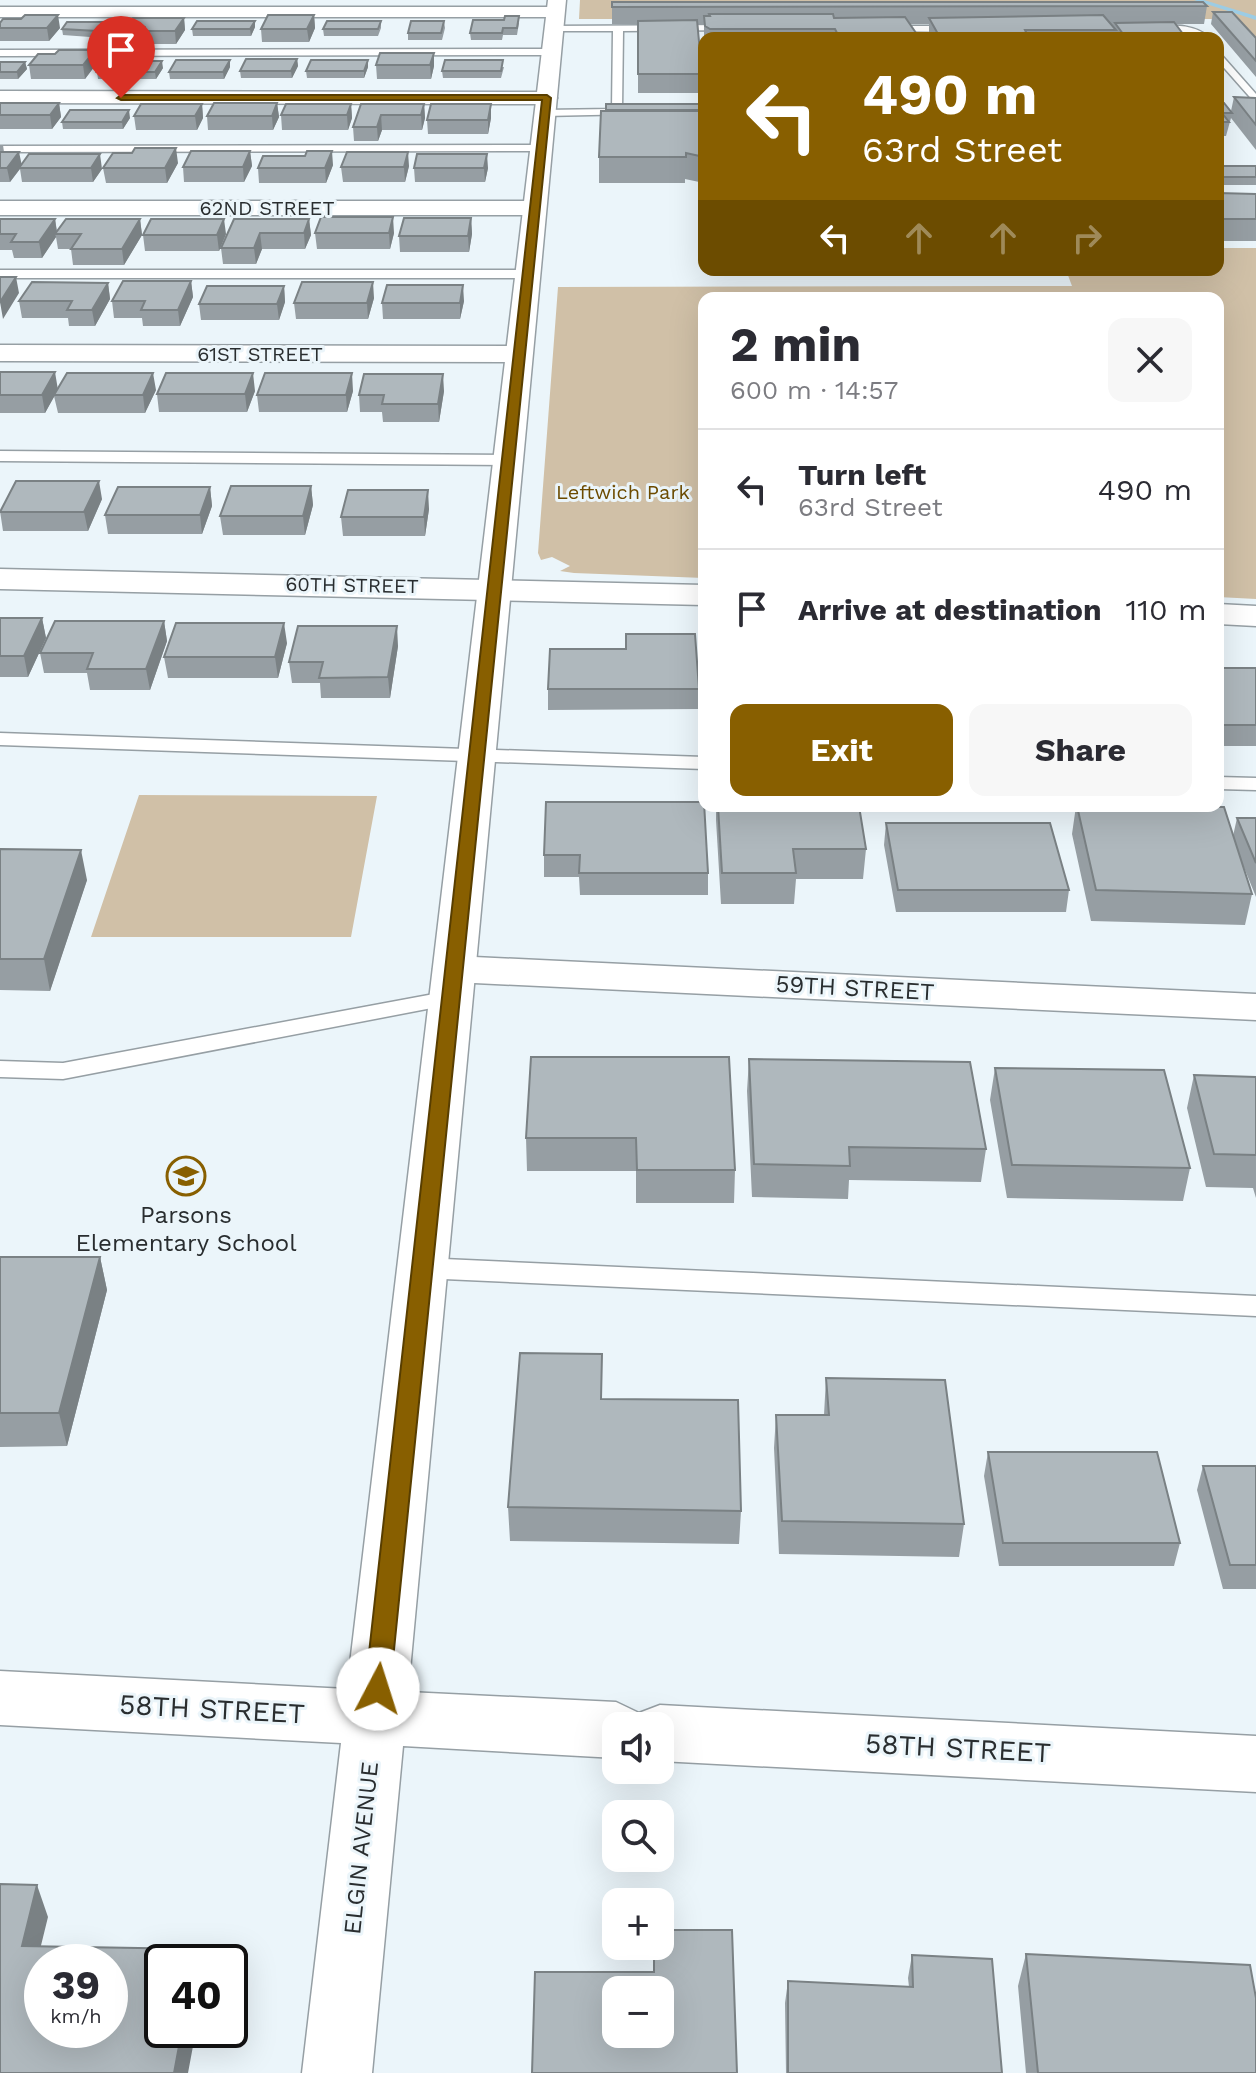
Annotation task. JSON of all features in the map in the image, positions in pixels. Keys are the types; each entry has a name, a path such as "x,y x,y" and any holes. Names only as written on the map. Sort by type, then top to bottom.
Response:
{"street":[{"path":"0,12 554,23"},
{"name":"ELGIN AVENUE","path":"337,2073 554,23"},
{"path":"0,97 544,120"},
{"name":"62ND STREET","path":"0,208 535,208"},
{"name":"61ST STREET","path":"0,353 519,354"},
{"name":"60TH STREET","path":"0,579 698,595"},
{"path":"1224,614 1256,616"},
{"name":"59TH STREET","path":"452,984 1256,1007"},
{"name":"58TH STREET","path":"0,1698 602,1729"},
{"name":"58TH STREET","path":"674,1734 1256,1764"}],"lane":[{"path":"0,53 554,23 618,28 743,28"},
{"path":"617,112 618,28"},
{"path":"868,29 977,29"},
{"path":"1133,29 1196,32"},
{"path":"1224,63 1252,104"},
{"path":"0,149 646,112"},
{"path":"0,274 528,274"},
{"path":"0,456 508,460"},
{"path":"0,739 698,763"},
{"path":"1224,783 1256,784"},
{"path":"0,1069 63,1071 452,984"},
{"path":"422,1268 1256,1306"}],"green space":[{"path":"580,0 1256,0 1256,52 1226,19 579,19"},
{"name":"Leftwich Park","path":"1224,248 1256,248 1256,599 1224,597 1224,292 698,292 698,578 574,573 560,571 570,566 552,557 541,560 538,553 558,287 1072,286 1068,276 1224,276"},
{"path":"139,795 377,796 351,937 91,937"}],"building":[{"path":"612,2 1203,2 1207,6 612,7"},
{"path":"1213,12 1232,12 1256,38 1256,61"},
{"path":"833,14 834,18 905,17 915,32 710,29 705,26 704,16"},
{"path":"25,15 58,15 47,28 0,28 3,19 21,19"},
{"path":"268,15 314,15 307,29 261,29"},
{"path":"1103,15 1116,30 937,32 929,18"},
{"path":"505,16 519,16 517,28 503,28 502,33 470,33 473,20 504,20"},
{"path":"133,18 184,18 175,31 141,31 144,27 126,27"},
{"path":"697,20 698,74 638,74 638,21"},
{"path":"197,21 255,21 250,29 192,29"},
{"path":"327,21 381,21 378,29 323,29"},
{"path":"411,21 444,21 441,33 408,33"},
{"path":"67,22 124,22 116,32 62,29"},
{"path":"1174,22 1182,32 1122,32 1115,23"},
{"path":"59,50 95,50 83,65 29,65 38,54 55,54"},
{"path":"380,53 434,53 430,65 376,65"},
{"path":"246,59 297,59 291,71 240,71"},
{"path":"176,60 230,60 223,72 169,72"},
{"path":"311,60 368,60 364,71 306,71"},
{"path":"445,60 503,60 501,71 442,71"},
{"path":"105,61 162,61 155,72 97,72"},
{"path":"0,62 25,62 17,72 0,72"},
{"path":"1234,97 1256,98 1256,125"},
{"path":"0,103 59,103 50,115 0,115"},
{"path":"214,103 277,103 272,116 207,116"},
{"path":"141,104 202,104 195,116 134,116"},
{"path":"286,104 351,104 347,115 281,115"},
{"path":"361,104 424,104 421,115 381,115 377,127 353,127"},
{"path":"431,104 491,104 488,120 427,120"},
{"path":"606,104 698,104 698,110 606,110"},
{"path":"70,110 129,110 122,122 62,122"},
{"path":"601,111 698,111 698,156 686,153 686,157 599,157"},
{"path":"135,148 176,148 165,168 103,168 113,153 132,153"},
{"path":"191,151 250,151 243,167 183,167"},
{"path":"307,151 332,151 325,168 258,168 263,156 305,156"},
{"path":"0,152 19,152 7,168 0,168"},
{"path":"347,152 408,152 404,167 341,167"},
{"path":"29,154 100,154 91,168 19,168"},
{"path":"417,154 487,154 484,168 414,168"},
{"path":"1224,166 1256,166 1256,177 1224,177"},
{"path":"1224,193 1256,194 1256,219 1224,219"},
{"path":"321,217 393,217 389,233 315,233"},
{"path":"404,218 471,218 468,236 399,236"},
{"path":"0,219 55,219 39,242 11,242 16,234 0,234"},
{"path":"66,219 140,219 122,249 71,249 81,234 55,234"},
{"path":"151,219 224,219 217,235 143,235"},
{"path":"234,219 309,219 304,233 260,233 254,248 221,248"},
{"path":"0,277 16,277 0,302"},
{"path":"123,281 191,281 178,310 141,310 145,301 112,301"},
{"path":"32,282 108,283 92,310 67,310 72,301 19,301"},
{"path":"302,282 373,282 367,303 294,303"},
{"path":"387,285 463,285 460,303 382,303"},
{"path":"207,286 284,286 277,304 199,304"},
{"path":"0,372 55,372 42,395 0,395"},
{"path":"67,373 153,373 143,395 54,395"},
{"path":"166,373 253,373 245,394 157,394"},
{"path":"265,373 352,373 346,395 257,395"},
{"path":"364,374 443,374 438,404 382,404 384,395 359,395"},
{"path":"16,481 99,481 84,512 0,512"},
{"path":"231,486 311,486 303,516 220,516"},
{"path":"118,487 210,487 200,515 105,515"},
{"path":"348,490 428,490 424,517 341,517"},
{"path":"0,618 42,618 24,656 0,656"},
{"path":"55,621 164,621 146,669 87,669 93,653 40,653"},
{"path":"176,623 284,623 275,657 164,657"},
{"path":"298,626 397,626 388,677 319,678 323,662 289,662"},
{"path":"626,634 695,634 698,689 548,689 550,649 626,649"},
{"path":"1224,668 1256,668 1256,725 1224,725"},
{"path":"546,802 698,802 698,812 705,812 708,873 579,873 580,855 544,855"},
{"path":"1224,807 1252,894 1096,890 1078,812 1224,812"},
{"path":"718,812 860,812 866,849 793,849 796,873 722,873"},
{"path":"1237,818 1256,818 1256,863"},
{"path":"886,823 1050,823 1069,890 898,890"},
{"path":"0,849 81,850 44,959 0,959"},
{"path":"531,1057 729,1057 735,1170 637,1170 636,1138 526,1138"},
{"path":"749,1059 970,1062 986,1149 849,1147 850,1166 754,1164"},
{"path":"995,1068 1164,1070 1190,1168 1012,1165"},
{"path":"1194,1075 1256,1077 1256,1155 1214,1154"},
{"path":"0,1257 100,1257 59,1413 0,1413"},
{"path":"520,1353 602,1354 601,1399 738,1400 741,1511 508,1507"},
{"path":"826,1378 945,1380 964,1524 782,1521 776,1415 829,1415"},
{"path":"988,1452 1157,1452 1180,1543 1003,1543"},
{"path":"1203,1466 1256,1466 1256,1565 1230,1565"},
{"path":"0,1884 37,1885 22,1946 24,2048 128,2048 128,1948 144,1948 144,2048 179,2048 174,2073 0,2073"},
{"path":"674,1930 732,1930 737,2073 532,2073 535,1972 654,1972 654,1960 674,1960"},
{"path":"1026,1954 1250,1965 1256,1998 1256,2073 1038,2073"},
{"path":"912,1955 992,1959 1002,2073 788,2073 788,1981 913,1987"}],"waterway":[{"path":"1197,0 1256,18"}],"place":[{"name":"Parsons Elementary School","path":"186,1176"}],"route":[{"path":"121,98 547,98 378,1689"}]}
